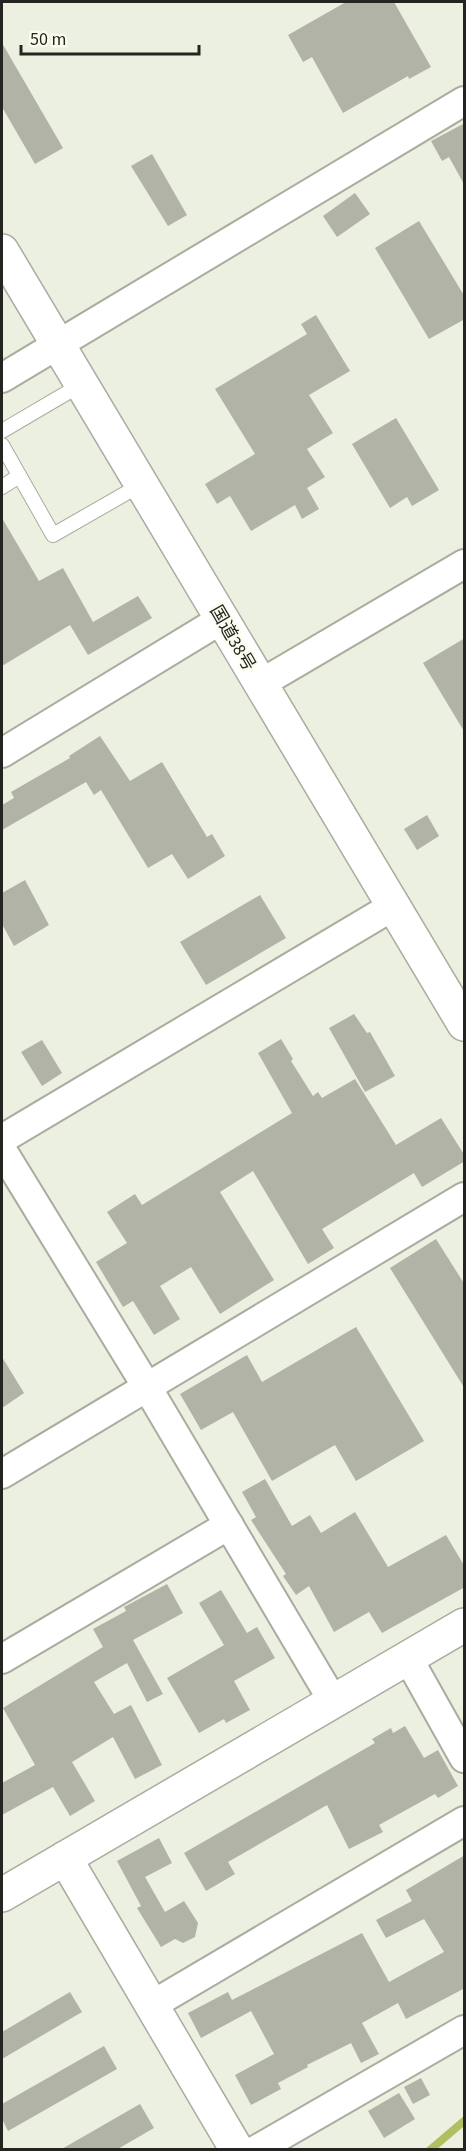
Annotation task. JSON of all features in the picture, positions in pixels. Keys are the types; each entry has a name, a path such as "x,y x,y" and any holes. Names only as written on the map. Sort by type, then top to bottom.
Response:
{"main road":[{"name":"国道38号","path":"2,250 465,1024"},
{"path":"2,1895 465,1625"},
{"path":"65,1858 237,2150"}],"street":[{"path":"2,378 465,101"},
{"path":"260,684 465,564"},
{"path":"2,753 222,619"},
{"path":"2,1138 395,904"},
{"path":"2,1150 147,1387 333,1701"},
{"path":"2,1474 465,1197"},
{"path":"2,1659 229,1525"},
{"path":"408,1658 465,1758"},
{"path":"152,2005 465,1821"},
{"path":"256,2150 465,2030"}],"lane":[{"path":"2,431 82,384"},
{"path":"2,445 53,535 142,484"},
{"path":"2,487 19,476"}],"building":[{"path":"346,2 394,2 431,67 409,79 408,76 343,113 312,57 303,62 288,35"},
{"path":"2,43 63,148 35,164 2,107"},
{"path":"465,123 465,186 449,157 442,161 431,141"},
{"path":"152,154 187,215 168,226 131,166"},
{"path":"355,193 370,214 337,237 323,216"},
{"path":"419,221 465,297 465,319 429,339 375,248"},
{"path":"316,315 350,371 309,395 333,433 307,449 325,477 307,488 319,509 302,519 295,505 251,531 230,496 217,504 205,484 255,454 215,389 307,334 301,324"},
{"path":"396,418 439,490 412,506 407,497 390,508 352,444"},
{"path":"2,518 39,581 63,568 93,622 138,596 152,618 88,655 70,625 2,666"},
{"path":"465,638 465,733 423,663"},
{"path":"100,736 130,781 162,762 207,837 212,834 225,856 188,879 172,854 148,868 101,790 94,795 86,782 2,830 2,805 14,798 11,792 70,758 69,756"},
{"path":"427,815 439,836 417,850 404,829"},
{"path":"25,880 49,925 14,946 2,924 2,893"},
{"path":"260,895 286,938 206,985 180,942"},
{"path":"354,1014 367,1033 370,1032 395,1076 365,1092 329,1028"},
{"path":"281,1039 293,1059 291,1061 313,1096 318,1092 322,1098 355,1079 396,1145 441,1118 465,1156 465,1161 422,1187 414,1173 322,1229 334,1248 308,1264 253,1171 220,1192 274,1280 220,1314 191,1267 160,1286 180,1319 154,1335 133,1301 123,1307 96,1262 127,1243 107,1212 135,1194 142,1205 292,1113 258,1053"},
{"path":"42,1040 62,1073 42,1086 21,1052"},
{"path":"436,1239 465,1285 465,1389 390,1268"},
{"path":"356,1327 424,1441 356,1481 335,1445 272,1481 233,1412 201,1430 180,1394 247,1355 262,1382"},
{"path":"2,1357 24,1393 2,1408"},
{"path":"265,1479 292,1526 310,1515 321,1533 355,1512 388,1567 446,1535 465,1567 465,1587 382,1633 369,1612 334,1632 309,1586 296,1595 283,1576 286,1574 251,1520 256,1517 242,1492"},
{"path":"167,1584 183,1613 133,1640 163,1694 147,1702 127,1663 94,1682 114,1714 131,1705 162,1765 135,1779 113,1737 72,1762 95,1801 70,1816 53,1787 2,1815 2,1783 35,1765 3,1708 103,1647 93,1629 126,1611 124,1607"},
{"path":"221,1590 247,1633 257,1627 275,1658 234,1681 250,1710 226,1723 224,1719 199,1733 167,1678 224,1645 199,1603"},
{"path":"405,1726 424,1758 438,1750 458,1786 438,1798 435,1794 379,1825 383,1832 349,1849 327,1805 228,1862 235,1874 206,1891 184,1853 375,1743 372,1739 391,1728 393,1733"},
{"path":"159,1838 172,1863 145,1877 165,1912 184,1901 198,1923 195,1937 183,1943 175,1939 161,1947 137,1908 141,1906 117,1861"},
{"path":"465,1855 465,1988 406,2019 398,2003 362,2023 379,2054 361,2063 351,2043 307,2065 308,2067 278,2083 281,2089 251,2105 235,2075 274,2054 251,2011 201,2038 188,2013 228,1992 232,2000 362,1933 389,1982 444,1952 424,1919 386,1938 376,1920 412,1901 406,1890"},
{"path":"70,1992 82,2012 2,2059 2,2032"},
{"path":"104,2046 117,2069 8,2131 2,2119 2,2104"},
{"path":"421,2078 430,2095 413,2104 404,2087"},
{"path":"399,2093 415,2119 384,2138 368,2111"},
{"path":"140,2104 154,2128 116,2150 60,2150"}],"waterway":[{"path":"430,2150 464,2121"}]}
